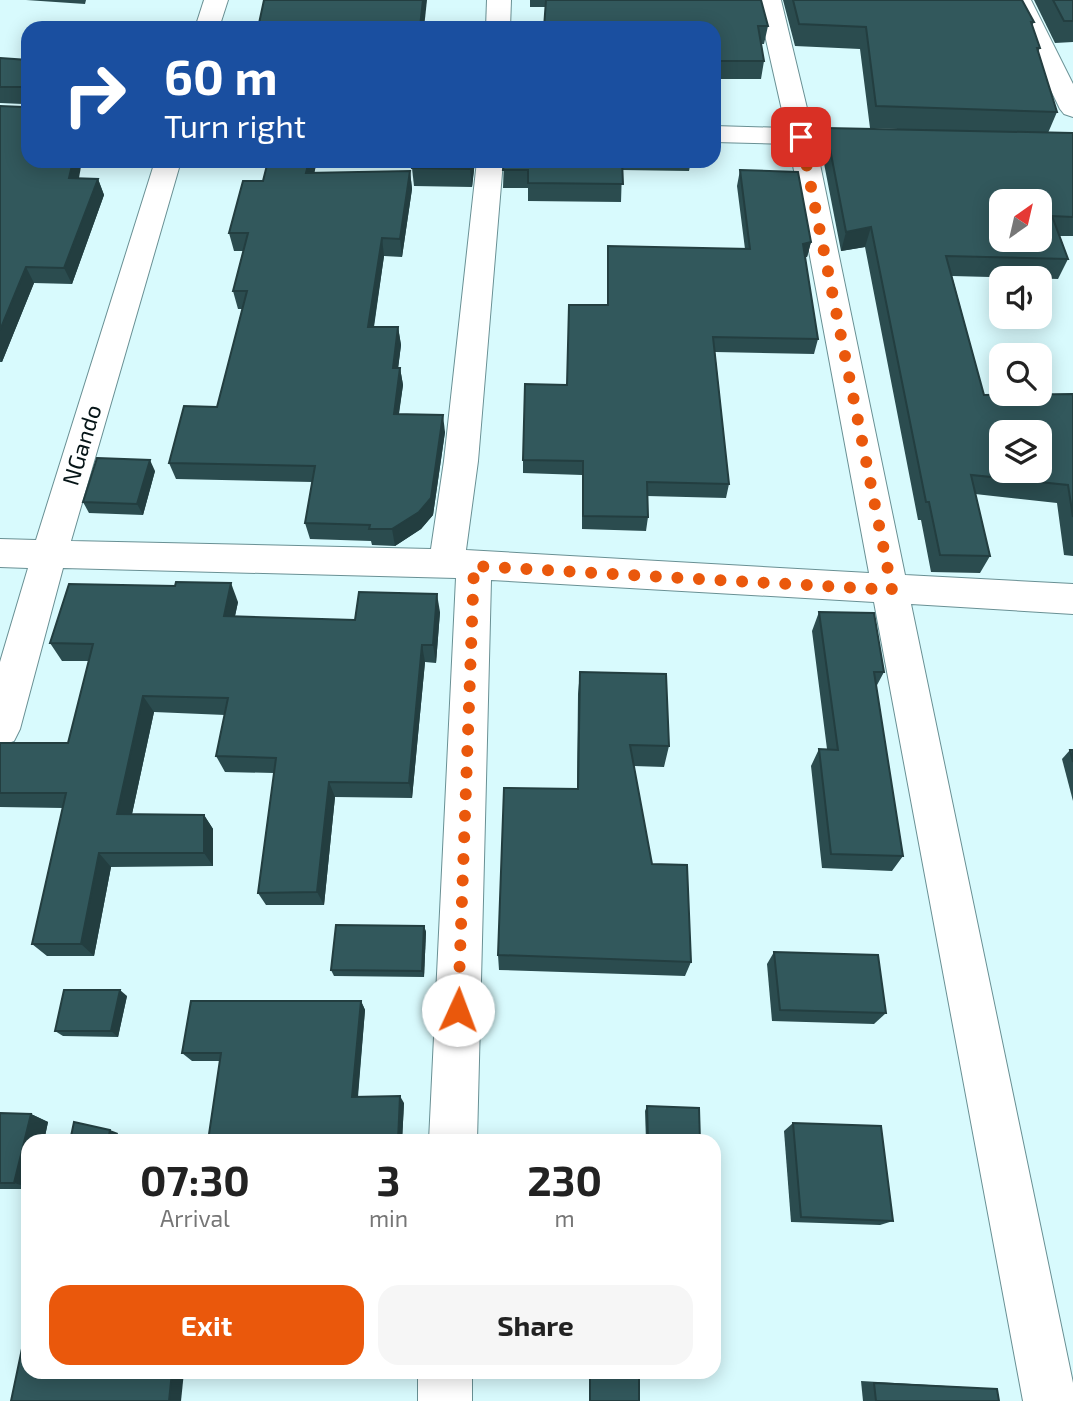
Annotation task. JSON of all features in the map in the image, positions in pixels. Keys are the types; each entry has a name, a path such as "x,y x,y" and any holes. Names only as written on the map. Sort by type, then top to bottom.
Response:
{"street":[{"path":"209,21 216,0"},
{"path":"498,21 499,0"},
{"path":"769,0 801,137 892,590 1050,1401"},
{"path":"1019,0 1073,109"},
{"path":"721,134 842,138"},
{"name":"NGando","path":"0,729 50,552 166,168"},
{"path":"453,1134 461,461 489,168"},
{"path":"0,553 50,552 461,565 1073,599"},
{"path":"444,1401 446,1379"}],"building":[{"path":"264,0 423,0 421,21 260,21"},
{"path":"546,0 761,0 768,26 758,26 764,61 721,61 721,21 544,21"},
{"path":"793,0 1022,0 1034,22 1031,22 1040,48 1037,48 1057,112 876,106 866,27 799,24"},
{"path":"1053,0 1073,0 1073,21 1064,21"},
{"path":"0,58 21,60 21,87 0,87"},
{"path":"0,106 21,107 21,168 71,168 69,178 98,179 64,268 26,267 0,330"},
{"path":"826,128 1073,133 1073,217 1052,216 1068,259 946,256 984,395 989,395 989,406 1052,406 1052,394 1073,394 1073,517 1068,485 1049,483 1052,483 1052,420 989,420 989,477 971,475 990,556 940,555 929,502 926,502 871,227 846,232"},
{"path":"266,168 307,168 306,173 410,171 400,239 382,238 368,327 398,327 393,368 400,368 394,414 443,415 431,498 419,512 392,529 369,529 370,525 305,523 315,466 169,463 184,406 217,407 247,291 233,291 248,233 229,233 243,181 263,181"},
{"path":"622,168 623,184 528,183 528,170 503,170"},
{"path":"740,170 798,172 811,242 803,244 818,339 713,337 729,484 647,482 648,517 583,516 583,461 523,460 525,384 567,385 569,305 608,305 608,246 750,249"},
{"path":"97,458 150,460 137,504 83,502"},
{"path":"176,582 231,583 224,616 355,620 359,592 437,594 433,645 422,645 409,783 329,782 317,892 258,893 276,758 216,756 228,698 143,696 117,814 204,815 204,853 99,853 81,944 32,944 66,793 0,793 0,743 68,743 93,644 50,643 69,584 175,586"},
{"path":"819,612 874,613 884,672 874,672 903,856 831,854 819,749 838,750"},
{"path":"580,672 666,674 669,746 630,745 652,864 687,865 691,962 498,955 504,788 578,789"},
{"path":"336,925 424,926 422,971 331,970"},
{"path":"774,952 878,955 886,1013 780,1010"},
{"path":"64,990 120,990 111,1031 55,1031"},
{"path":"191,1001 361,1001 352,1097 400,1096 398,1134 209,1134 221,1053 182,1053"},
{"path":"647,1106 699,1108 700,1134 648,1134"},
{"path":"0,1113 31,1114 26,1134 21,1134 21,1155 14,1183 0,1183"},
{"path":"74,1122 110,1130 109,1134 71,1134"},
{"path":"793,1123 881,1126 893,1221 801,1217"},
{"path":"21,1353 21,1379 171,1379 169,1401 11,1401"},
{"path":"590,1379 639,1379 639,1401 590,1401"},
{"path":"874,1383 997,1389 999,1401 876,1401"}],"route":[{"path":"458,1010 474,566 892,590 801,137"}]}
